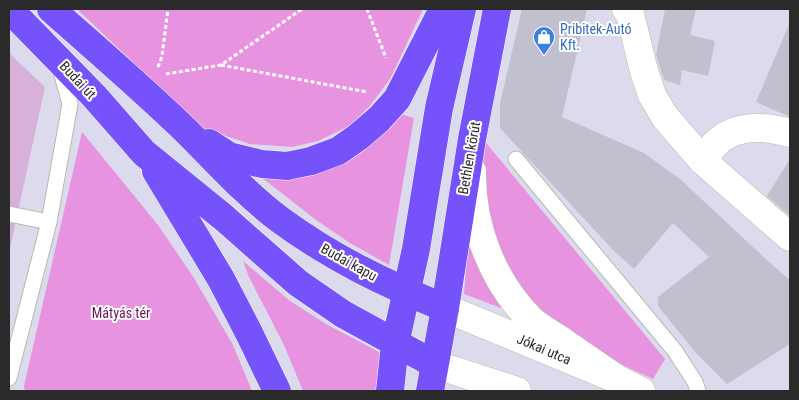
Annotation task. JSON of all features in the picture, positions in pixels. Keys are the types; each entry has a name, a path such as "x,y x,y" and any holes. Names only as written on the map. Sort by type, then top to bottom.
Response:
{"main road":[{"name":"Budai út","path":"9,9 58,58 144,153"},
{"path":"51,9 180,125 229,156 262,164 287,166 311,161 338,150 358,137 379,119 397,99 443,9"},
{"path":"390,391 395,344 416,249 439,108 462,9"},
{"name":"Bethlen körút","path":"445,308 472,139 497,9"},
{"name":"Budai kapu","path":"180,125 278,218 327,252 365,273 445,308"},
{"path":"144,153 223,217 298,283 343,314 434,364"},
{"path":"144,153 221,278 277,391"},
{"path":"430,391 445,308"}],"street":[{"path":"626,9 630,14 644,71 665,117 703,161 790,237"},
{"path":"703,161 715,144 745,128 777,129 790,133"},
{"path":"472,139 471,190 478,226 485,249 506,290 532,320 630,386"},
{"name":"Jókai utca","path":"445,308 630,386"},
{"path":"434,364 517,391"}],"lane":[{"path":"9,378 49,222 70,104 58,58"},
{"path":"516,159 675,351 695,382 698,391"},
{"path":"9,214 49,222"}],"path":[{"path":"157,69 162,56 168,9"},
{"path":"221,65 302,9"},
{"path":"367,9 388,62"},
{"path":"164,74 221,65 370,93"}],"green space":[{"path":"77,9 423,9 390,79 369,107 349,126 318,141 292,147 250,144 202,128"},
{"path":"400,114 414,118 389,265 350,243 316,220 256,173"},
{"name":"Mátyás tér","path":"82,132 158,225 194,278 233,345 252,391 25,391 24,386"},
{"path":"482,138 665,359 653,379 584,346 564,333 530,300 504,260 487,215 481,185"},
{"path":"469,235 509,311 464,294"},
{"path":"243,261 290,301 326,324 381,353 378,391 303,391 284,345 249,277"}],"shaded area":[{"path":"9,53 45,87 9,253"}],"building":[{"path":"522,9 587,9 562,117 644,153 680,179 790,280 790,344 727,384 696,353 658,306 658,297 709,257 673,223 634,269 613,250 500,128 500,103"},
{"path":"665,9 696,9 690,35 715,41 708,76 682,70 680,85 664,80 656,55"},
{"path":"790,22 790,117 756,102"},
{"path":"790,159 790,216 767,196"}],"place":[{"name":"Pribitek-Autó Kft.","path":"544,56"}]}
